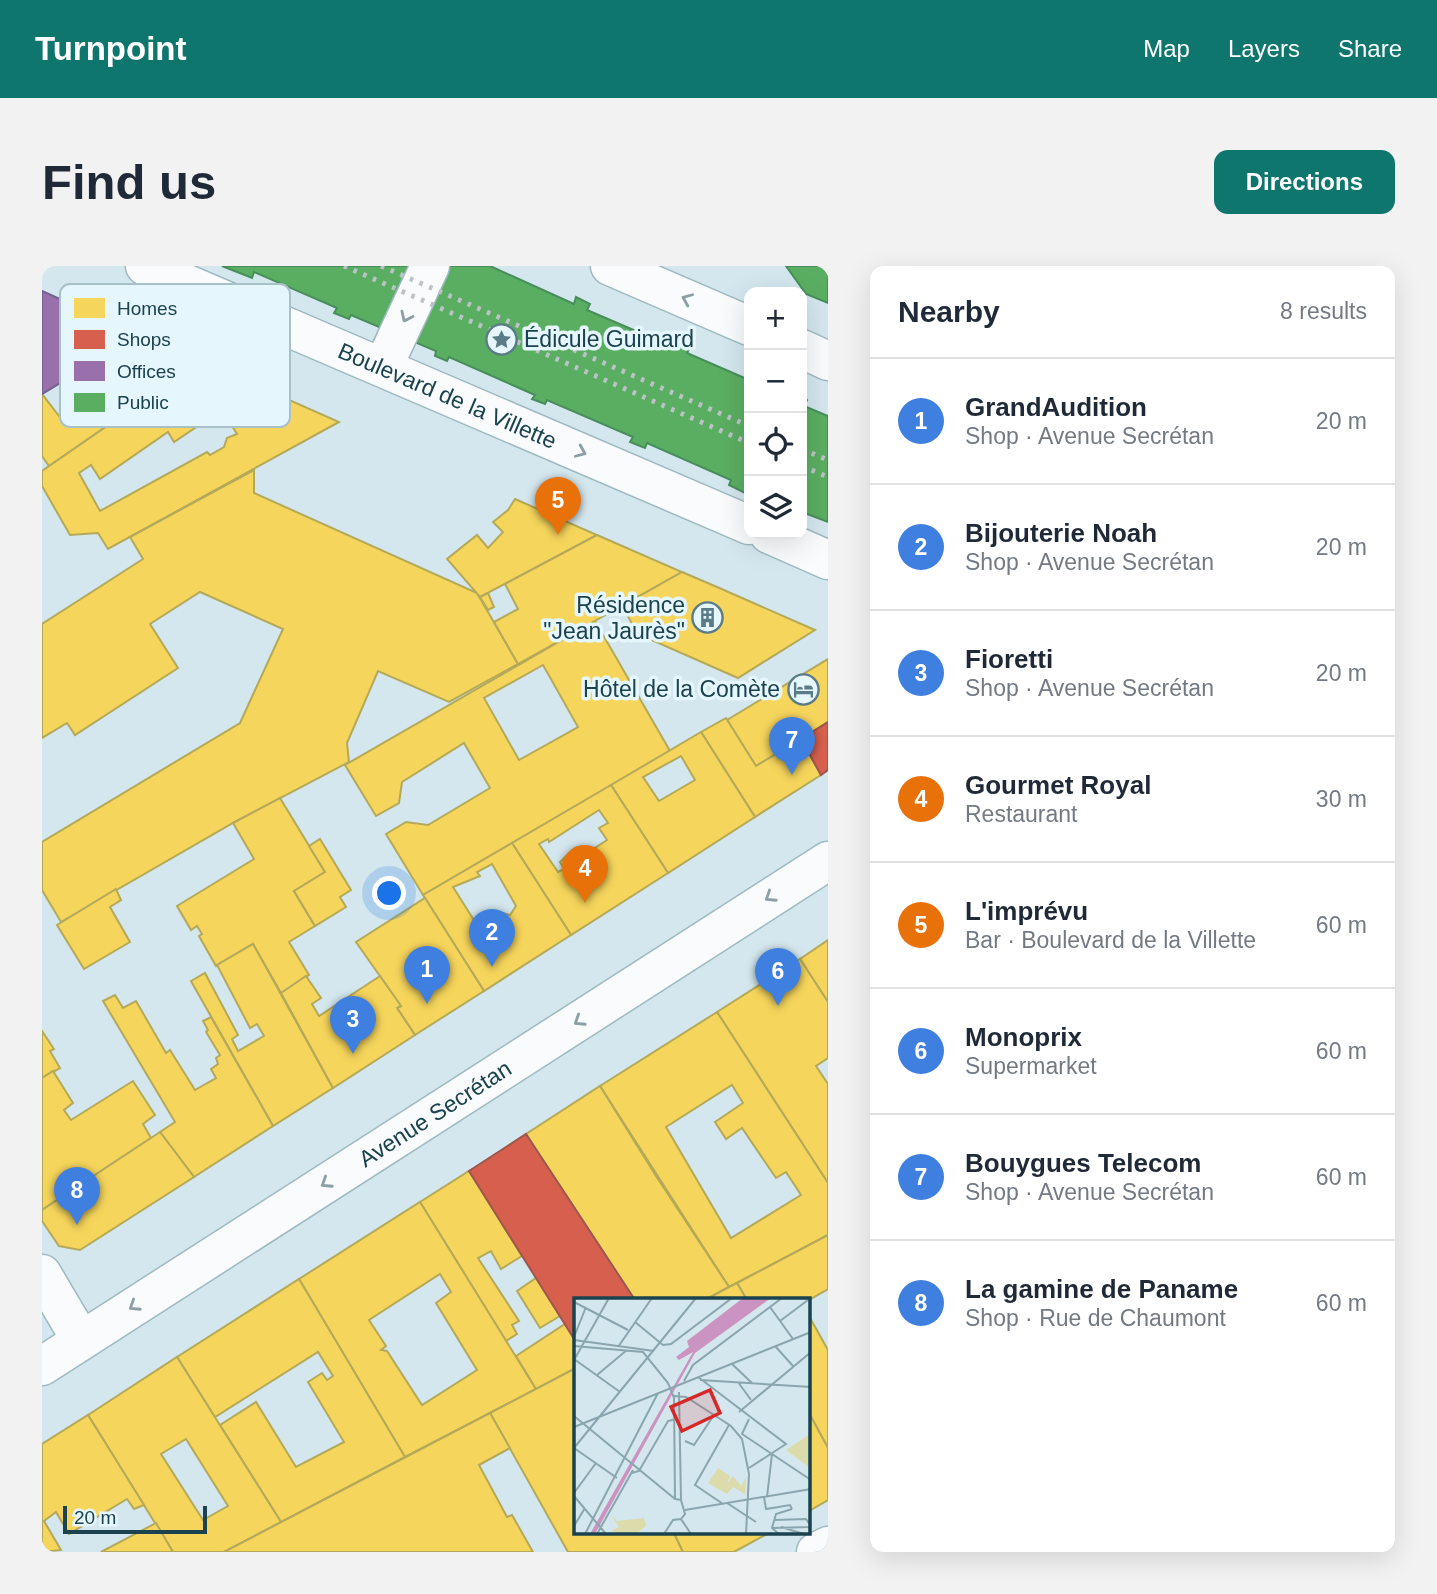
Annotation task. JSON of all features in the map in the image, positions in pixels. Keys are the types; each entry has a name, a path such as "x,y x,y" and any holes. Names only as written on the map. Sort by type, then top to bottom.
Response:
{"main road":[{"name":"Boulevard de la Villette","path":"145,266 187,284"},
{"path":"383,367 430,266"},
{"path":"610,266 744,324"},
{"name":"Boulevard de la Villette","path":"290,328 744,523"},
{"path":"804,350 828,360"},
{"path":"780,539 828,560"},
{"name":"Avenue Secrétan","path":"42,1366 828,861"},
{"path":"42,1274 81,1340"},
{"path":"816,1552 828,1546"}],"building: Homes":[{"path":"42,394 59,416 60,427 105,427 49,466 42,456"},
{"path":"290,400 339,422 108,549 98,533 70,535 42,486 42,471 106,427 196,427 174,442 168,432 100,479 91,465 79,473 100,511 207,452 210,455 224,447 227,438 237,434 233,427 290,427"},
{"path":"254,470 254,493 477,593 518,664 449,702 378,671 347,743 349,762 233,823 61,922 42,890 42,842 240,723 283,629 200,592 150,624 178,668 75,735 67,723 42,738 42,624 143,559 130,537"},
{"path":"515,499 597,535 480,597 447,559 477,535 488,548 503,532 493,522 508,510"},
{"path":"597,535 682,572 518,664 494,622 518,609 505,584"},
{"name":"Résidence \"Jean Jaurès\"","path":"682,572 815,630 738,678 638,634 622,606"},
{"path":"488,593 494,607 488,610 480,597"},
{"path":"595,621 670,751 423,895 386,834 406,822 428,825 490,788 464,743 402,782 399,803 376,816 345,765","holes":["543,665 578,727 519,760 484,698"]},
{"name":"Hôtel de la Comète","path":"828,659 828,722 756,766 727,720"},
{"path":"726,718 756,766 801,739 821,775 755,817 701,732"},
{"path":"701,732 755,817 668,873 611,785","holes":["681,756 695,780 659,801 643,777"]},
{"path":"611,785 668,873 571,935 512,843","holes":["599,810 608,823 599,828 607,840 590,851 582,846 575,848 560,862 564,869 558,872 539,844 548,839 549,842"]},
{"path":"280,798 325,872 294,891 315,926 289,942 309,975 281,993 253,944 216,966 199,936 202,934 197,926 191,930 177,906 254,859 233,823"},
{"path":"320,839 351,890 340,897 346,907 315,926 294,891 325,872 309,846"},
{"path":"512,843 571,935 484,991 423,895","holes":["492,864 516,906 510,915 503,913 491,920 491,928 484,929 477,925 453,887 480,876 477,872"]},
{"path":"116,889 121,900 110,907 130,942 84,969 57,925"},
{"path":"425,898 484,991 415,1035 397,1008 401,1006 356,942"},
{"path":"828,940 828,1002 800,959"},
{"path":"253,944 333,1088 273,1126 191,981 205,973 238,1035 232,1039 238,1051 264,1036 257,1024 250,1028 217,965"},
{"path":"800,959 828,1002 828,1058 816,1066 828,1084 828,1183 717,1012"},
{"path":"306,976 321,998 312,1004 319,1016 380,976 401,1006 397,1008 415,1035 333,1088 281,993"},
{"path":"115,995 123,1008 136,1001 166,1053 170,1050 195,1090 216,1078 211,1069 218,1064 216,1058 220,1055 206,1032 208,1030 203,1021 211,1017 273,1126 194,1177 160,1132 175,1122 103,1001"},
{"path":"717,1012 828,1183 828,1235 729,1287 600,1086","holes":["732,1085 743,1103 715,1122 726,1139 742,1128 776,1178 786,1172 801,1195 731,1238 666,1127"]},
{"path":"42,1031 54,1049 50,1051 60,1068 42,1078"},
{"path":"53,1071 73,1103 64,1110 71,1120 133,1081 155,1115 143,1124 151,1138 42,1210 42,1078"},
{"path":"600,1086 729,1287 709,1298 634,1298 526,1134"},
{"path":"160,1132 194,1177 80,1250 59,1246 42,1221 42,1210"},
{"path":"469,1171 522,1256 501,1269 491,1251 478,1258 519,1321 512,1325 517,1334 506,1341 420,1202"},
{"path":"420,1202 536,1389 405,1457 299,1279","holes":["440,1274 451,1292 436,1303 477,1370 422,1405 387,1351 381,1350 386,1346 369,1320"]},
{"path":"828,1235 828,1289 810,1299 746,1298 737,1283"},
{"path":"536,1278 560,1316 540,1328 517,1291"},
{"path":"299,1279 405,1457 281,1522 220,1425 256,1402 296,1467 344,1442 308,1382 322,1373 327,1380 333,1376 318,1352 215,1417 177,1357"},
{"path":"737,1283 746,1298 709,1298"},
{"path":"810,1318 828,1350 828,1448 810,1415"},
{"path":"565,1324 574,1339 574,1369 536,1389 516,1356"},
{"path":"177,1357 281,1522 224,1552 173,1552 88,1415","holes":["186,1439 228,1506 203,1520 161,1454"]},
{"path":"574,1369 574,1534 674,1534 683,1552 568,1552 490,1413"},
{"path":"490,1413 510,1448 479,1465 507,1517 512,1515 533,1552 224,1552"},
{"path":"88,1415 144,1505 134,1509 127,1499 69,1534 56,1512 44,1521 61,1550 42,1552 42,1444"},
{"path":"810,1415 828,1448 828,1500 810,1510"},
{"path":"156,1523 173,1552 101,1552"},
{"path":"674,1534 767,1534 734,1552 683,1552"}],"building: Shops":[{"path":"828,722 828,770 821,775 801,739"},
{"path":"526,1134 634,1298 574,1298 574,1339 469,1171"}],"building: Offices":[{"path":"42,291 60,299 60,383 42,394"}],"building: Public":[{"path":"222,266 490,266 574,304 576,297 590,304 587,310 673,347 676,341 690,347 687,353 744,378 744,492 729,485 731,480 647,443 645,448 630,442 633,437 547,400 545,404 532,399 535,395 449,357 447,361 435,356 436,351 351,315 349,319 334,313 337,308 290,288 290,284 282,284 254,272 252,278"},
{"path":"786,266 828,266 828,303 807,294 807,287 801,287"},
{"path":"807,407 828,416 828,522 807,514"}],"railway":[{"path":"344,266 744,441"},
{"path":"381,266 744,424"},
{"path":"807,451 828,460"},
{"path":"807,468 828,477"}],"place":[{"name":"Édicule Guimard","path":"501,339"},
{"name":"L'imprévu","path":"558,535"},
{"name":"Résidence \"Jean Jaurès\"","path":"708,618"},
{"name":"Hôtel de la Comète","path":"803,689"},
{"name":"Bouygues Telecom","path":"792,775"},
{"name":"Gourmet Royal","path":"585,903"},
{"name":"Bijouterie Noah","path":"492,967"},
{"name":"GrandAudition","path":"427,1004"},
{"name":"Monoprix","path":"778,1006"},
{"name":"Fioretti","path":"353,1054"},
{"name":"La gamine de Paname","path":"77,1225"}]}
